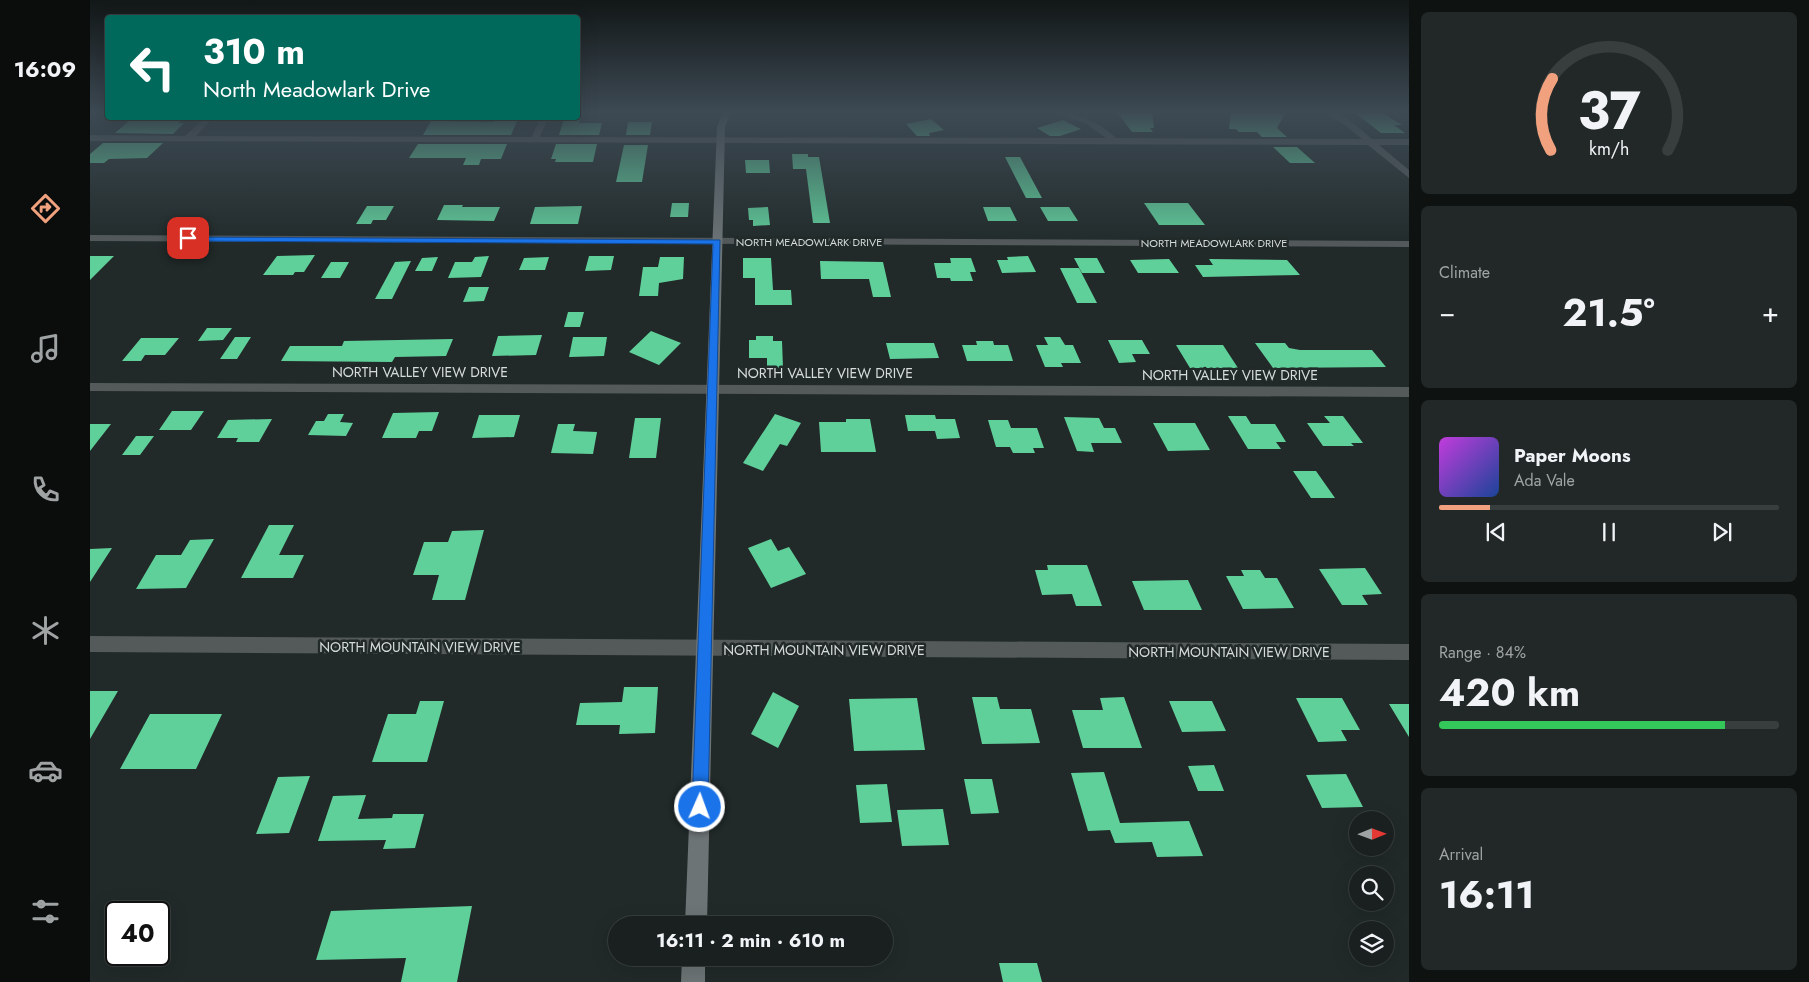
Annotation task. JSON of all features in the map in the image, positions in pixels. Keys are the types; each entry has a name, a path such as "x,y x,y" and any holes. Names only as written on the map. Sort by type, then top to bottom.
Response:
{"street":[{"path":"696,916 714,389 719,158"},
{"path":"1389,158 1409,175"},
{"name":"NORTH MEADOWLARK DRIVE","path":"90,238 1409,244"},
{"name":"NORTH VALLEY VIEW DRIVE","path":"90,387 1409,392"},
{"name":"NORTH MOUNTAIN VIEW DRIVE","path":"90,644 1409,652"},
{"path":"694,966 694,982"}],"building":[{"path":"90,158 147,158 109,159 104,163 90,163"},
{"path":"409,158 501,158 481,159 479,165 463,165 466,158"},
{"path":"594,158 593,162 555,162 556,159 551,159"},
{"path":"621,158 646,158 642,182 616,182"},
{"path":"792,158 819,158 830,223 813,223 806,169 793,169"},
{"path":"1005,158 1020,158 1042,198 1026,198"},
{"path":"1285,158 1309,158 1315,163 1290,163"},
{"path":"745,160 769,160 770,173 746,173"},
{"path":"672,203 689,203 688,217 670,217"},
{"path":"1144,203 1188,203 1205,225 1159,225"},
{"path":"444,205 500,207 494,221 437,220"},
{"path":"367,206 394,206 386,220 373,220 371,224 356,224"},
{"path":"582,206 578,224 530,224 535,207"},
{"path":"768,207 770,225 753,226 753,220 749,220 748,208"},
{"path":"983,207 1010,207 1017,221 988,221"},
{"path":"1040,207 1069,207 1078,221 1048,221"},
{"path":"315,255 304,272 295,272 293,275 263,275 277,256"},
{"path":"90,256 114,256 90,280"},
{"path":"489,256 481,277 448,278 455,262 472,262 475,257"},
{"path":"589,256 614,256 611,270 585,271"},
{"path":"1028,256 1036,272 1002,273 997,260 1008,260 1007,257"},
{"path":"438,257 432,271 415,271 422,258"},
{"path":"549,257 545,270 519,270 524,258"},
{"path":"660,257 684,257 683,279 659,283 658,296 639,296 643,267 658,267"},
{"path":"743,258 771,258 773,290 791,290 792,305 755,305 755,278 743,278"},
{"path":"950,258 971,258 976,272 970,272 973,281 951,281 950,278 937,278 934,263 951,263"},
{"path":"1074,258 1097,258 1105,273 1082,273"},
{"path":"1169,259 1179,273 1138,273 1130,260"},
{"path":"1209,259 1287,260 1300,275 1203,277 1195,265 1213,265"},
{"path":"411,261 392,299 375,299 395,262"},
{"path":"820,261 883,262 891,297 873,297 869,279 821,279"},
{"path":"331,262 349,262 340,278 321,278"},
{"path":"1060,268 1079,268 1097,303 1077,303"},
{"path":"469,287 489,287 484,301 463,302"},
{"path":"568,312 584,312 580,327 564,327"},
{"path":"207,328 232,328 223,340 198,341"},
{"path":"651,331 681,343 659,365 629,352"},
{"path":"542,335 536,355 492,356 498,336"},
{"path":"756,336 773,336 773,341 782,341 783,368 767,368 767,358 749,358 749,340 756,340"},
{"path":"235,337 251,337 237,359 220,359"},
{"path":"573,337 607,337 604,356 569,357"},
{"path":"1044,337 1060,337 1065,345 1073,345 1081,363 1061,363 1063,367 1045,367 1036,345 1048,345"},
{"path":"141,338 179,338 165,355 145,355 141,361 122,361"},
{"path":"453,339 446,356 395,357 392,362 281,361 290,346 342,346 344,341"},
{"path":"1108,340 1142,340 1150,354 1132,354 1136,362 1119,363"},
{"path":"976,341 993,341 994,345 1008,345 1013,361 967,361 962,345 977,345"},
{"path":"886,343 934,343 939,358 890,359"},
{"path":"1255,343 1285,343 1289,348 1300,350 1372,350 1386,367 1273,368"},
{"path":"1176,345 1223,345 1238,368 1190,368"},
{"path":"172,411 204,411 191,430 159,430"},
{"path":"439,412 432,431 419,431 416,438 382,438 393,413"},
{"path":"328,414 344,414 340,422 353,423 346,436 308,435 316,421 324,421"},
{"path":"775,414 801,423 787,446 780,444 763,471 743,463"},
{"path":"479,415 520,415 514,437 472,438"},
{"path":"905,415 935,415 936,419 955,419 960,438 937,439 935,431 908,431"},
{"path":"1228,416 1246,416 1251,424 1275,424 1286,442 1276,442 1281,449 1248,449"},
{"path":"1324,416 1343,416 1363,443 1351,443 1354,446 1323,446 1307,423 1330,423"},
{"path":"1064,417 1099,418 1104,428 1115,428 1122,443 1091,443 1094,452 1077,451"},
{"path":"635,418 661,418 656,458 629,458"},
{"path":"272,419 259,442 236,442 238,438 217,438 228,420"},
{"path":"846,419 870,419 876,452 821,452 819,422 846,422"},
{"path":"988,420 1008,420 1011,428 1037,428 1044,448 1033,448 1035,453 1013,453 1010,447 996,447"},
{"path":"1153,423 1195,423 1210,450 1168,451"},
{"path":"90,424 111,424 90,451"},
{"path":"558,424 575,424 573,431 597,432 593,454 551,453"},
{"path":"136,436 154,436 140,455 122,455"},
{"path":"1293,471 1316,471 1335,498 1311,498"},
{"path":"269,525 294,525 279,555 304,555 293,578 241,578"},
{"path":"484,530 465,600 432,600 439,575 413,575 424,542 448,542 452,531"},
{"path":"214,539 186,588 136,589 156,555 181,555 190,540"},
{"path":"771,539 778,551 789,547 806,574 771,588 748,548"},
{"path":"112,548 90,582 90,549"},
{"path":"1047,565 1087,565 1102,606 1076,606 1072,594 1042,595 1035,570 1048,570"},
{"path":"1365,568 1382,594 1362,595 1368,605 1342,605 1319,569"},
{"path":"1241,570 1260,570 1265,578 1277,578 1294,608 1243,609 1226,576 1244,576"},
{"path":"1188,580 1202,610 1144,610 1132,581"},
{"path":"624,687 658,687 655,733 619,734 620,725 576,725 580,703 622,702"},
{"path":"90,691 118,691 90,739"},
{"path":"773,692 799,706 778,748 751,734"},
{"path":"972,697 997,697 1000,709 1031,709 1040,743 982,744"},
{"path":"1124,697 1142,748 1083,748 1072,710 1103,710 1100,698"},
{"path":"917,698 925,750 854,751 849,699"},
{"path":"1296,698 1342,698 1360,730 1341,730 1347,741 1318,742"},
{"path":"420,701 444,701 427,762 372,762 388,714 416,714"},
{"path":"1169,701 1212,701 1226,731 1182,732"},
{"path":"1389,704 1409,704 1409,737"},
{"path":"150,714 222,714 196,769 120,769"},
{"path":"1214,765 1224,791 1198,791 1188,766"},
{"path":"1104,772 1120,823 1189,821 1203,856 1157,857 1152,842 1115,843 1110,830 1088,831 1071,773"},
{"path":"1346,774 1363,807 1322,808 1306,775"},
{"path":"310,776 289,833 256,834 278,777"},
{"path":"964,779 992,779 999,813 971,814"},
{"path":"887,784 892,822 860,823 856,785"},
{"path":"366,795 358,819 392,818 393,814 424,814 415,848 383,849 386,840 318,841 333,796"},
{"path":"943,809 949,845 902,846 897,810"},
{"path":"472,906 457,982 401,982 406,958 316,960 331,911"},
{"path":"999,963 1037,963 1042,982 1003,982"}],"route":[{"path":"188,238 717,241 700,807"}]}
